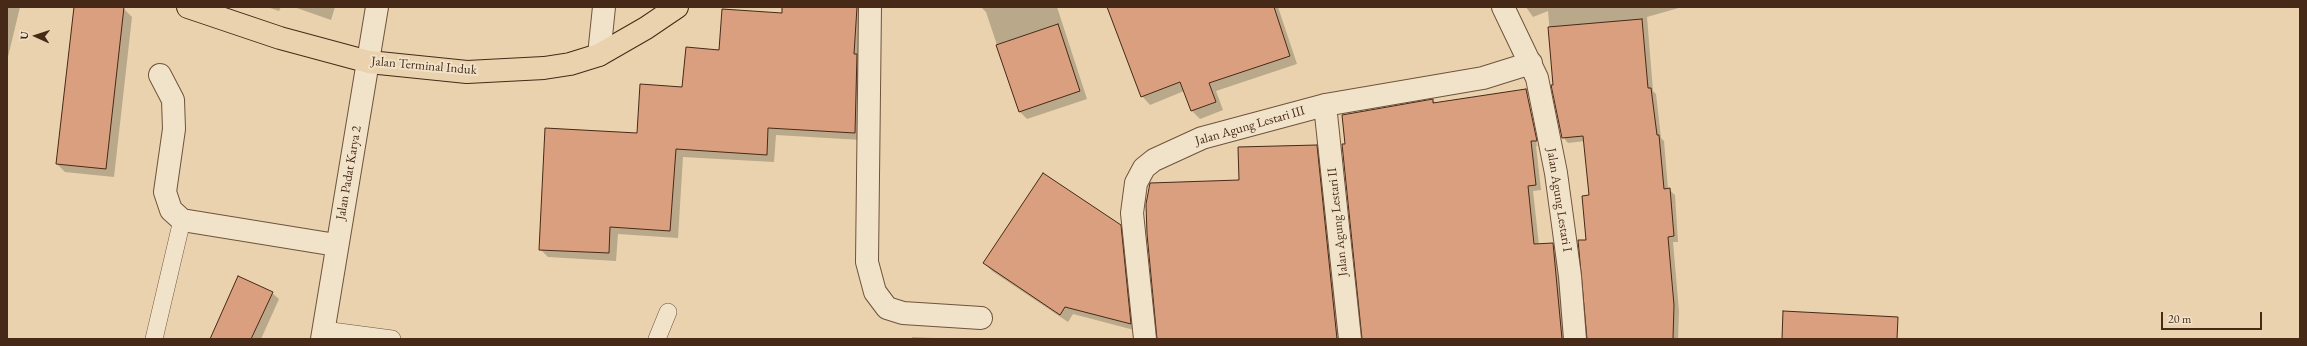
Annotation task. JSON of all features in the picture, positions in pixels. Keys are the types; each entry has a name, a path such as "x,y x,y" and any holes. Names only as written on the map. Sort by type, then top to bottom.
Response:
{"highway":[{"name":"Jalan Terminal Induk","path":"188,7 280,38 369,62 467,72 544,68 570,64 599,55 646,28 677,7"}],"street":[{"name":"Jalan Padat Karya 2","path":"323,334 336,245 369,62 377,7"},
{"path":"599,55 604,7"},
{"path":"870,7 867,262 875,292 887,308 903,313 981,318"},
{"name":"Jalan Agung Lestari I","path":"1503,7 1537,78 1556,173 1570,276 1575,339"},
{"name":"Jalan Agung Lestari III","path":"1145,339 1132,213 1136,184 1144,168 1160,157 1202,138 1325,105 1483,78 1531,63"},
{"path":"160,75 173,100 174,128 165,192 171,210 182,220 336,245"},
{"name":"Jalan Agung Lestari II","path":"1325,105 1350,339"}],"lane":[{"path":"154,339 182,220"},
{"path":"657,339 668,312"},
{"path":"323,334 392,339"}],"building":[{"path":"74,7 124,7 106,169 56,164"},
{"path":"782,7 857,7 854,54 857,54 855,133 768,128 767,155 676,149 670,231 610,227 609,253 539,250 545,128 637,133 640,84 682,87 686,47 719,50 722,9 782,13"},
{"path":"1107,7 1274,7 1290,56 1209,83 1216,102 1191,111 1180,82 1141,97"},
{"path":"1642,19 1648,88 1651,88 1657,135 1659,135 1664,189 1670,188 1674,236 1668,237 1674,305 1673,339 1587,339 1578,240 1586,240 1582,196 1589,195 1583,136 1562,138 1551,85 1553,85 1548,27"},
{"path":"1058,24 1080,91 1019,112 996,45"},
{"path":"1526,89 1537,141 1531,141 1536,185 1528,186 1534,244 1553,243 1562,339 1362,339 1342,144 1345,144 1342,115 1433,99 1433,103"},
{"path":"1317,145 1337,339 1157,339 1147,234 1146,204 1150,183 1239,180 1238,147"},
{"path":"1043,173 1121,225 1131,324 1065,307 1060,315 983,263"},
{"path":"238,276 273,292 251,339 210,339"},
{"path":"1783,311 1898,317 1897,339 1782,339"}]}
